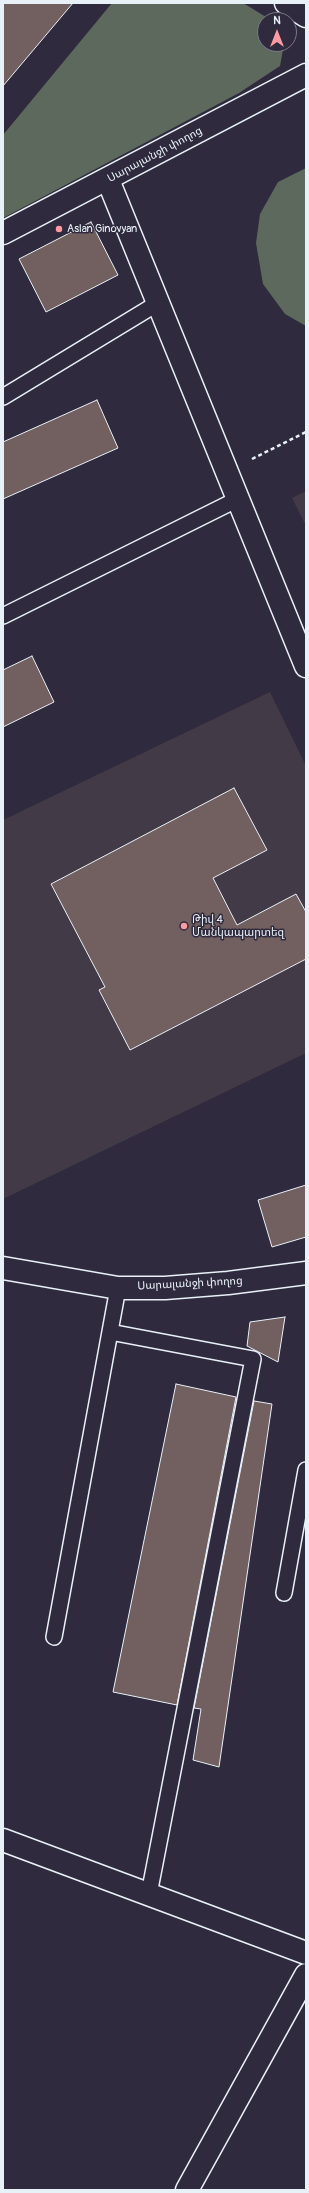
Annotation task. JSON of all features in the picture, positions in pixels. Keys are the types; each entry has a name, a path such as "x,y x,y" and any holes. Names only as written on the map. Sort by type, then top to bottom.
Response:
{"street":[{"path":"286,3 306,16"},
{"name":"Սարալանջի փողոց","path":"3,233 108,180 306,75"},
{"path":"108,180 306,666"},
{"name":"Սարալանջի փողոց","path":"3,1268 118,1288 181,1287 306,1273"},
{"path":"3,1840 306,1952"},
{"path":"187,2190 306,1975"}],"lane":[{"path":"3,396 158,303"},
{"path":"3,616 238,499"},
{"path":"54,1636 118,1288"},
{"path":"110,1332 253,1358 149,1894"},
{"path":"284,1593 306,1470"}],"path":[{"path":"226,471 306,432"}],"shaded area":[{"path":"306,491 306,526 292,498"},
{"path":"270,692 306,766 306,1053 3,1199 3,820"}],"green space":[{"path":"112,3 243,3 258,12 257,52 283,52 280,66 239,93 3,218 3,135"},
{"path":"306,168 306,326 285,314 263,284 256,243 260,214 278,182"}],"building":[{"path":"3,3 73,3 3,86"},
{"path":"91,222 118,275 46,312 19,259"},
{"path":"97,400 118,448 3,499 3,442"},
{"path":"32,656 54,702 3,727 3,670"},
{"path":"234,788 267,850 213,878 237,925 296,894 306,912 306,959 130,1050 99,990 105,987 51,884"},
{"path":"306,1185 306,1237 272,1247 258,1200"},
{"path":"285,1317 278,1362 247,1346 250,1322"},
{"path":"176,1384 236,1397 177,1705 113,1692"},
{"path":"254,1401 272,1404 219,1767 193,1760 201,1709 194,1708"}],"place":[{"name":"Aslan Ginovyan","path":"59,229"},
{"name":"Թիվ 4 Մանկապարտեզ","path":"184,926"}]}
